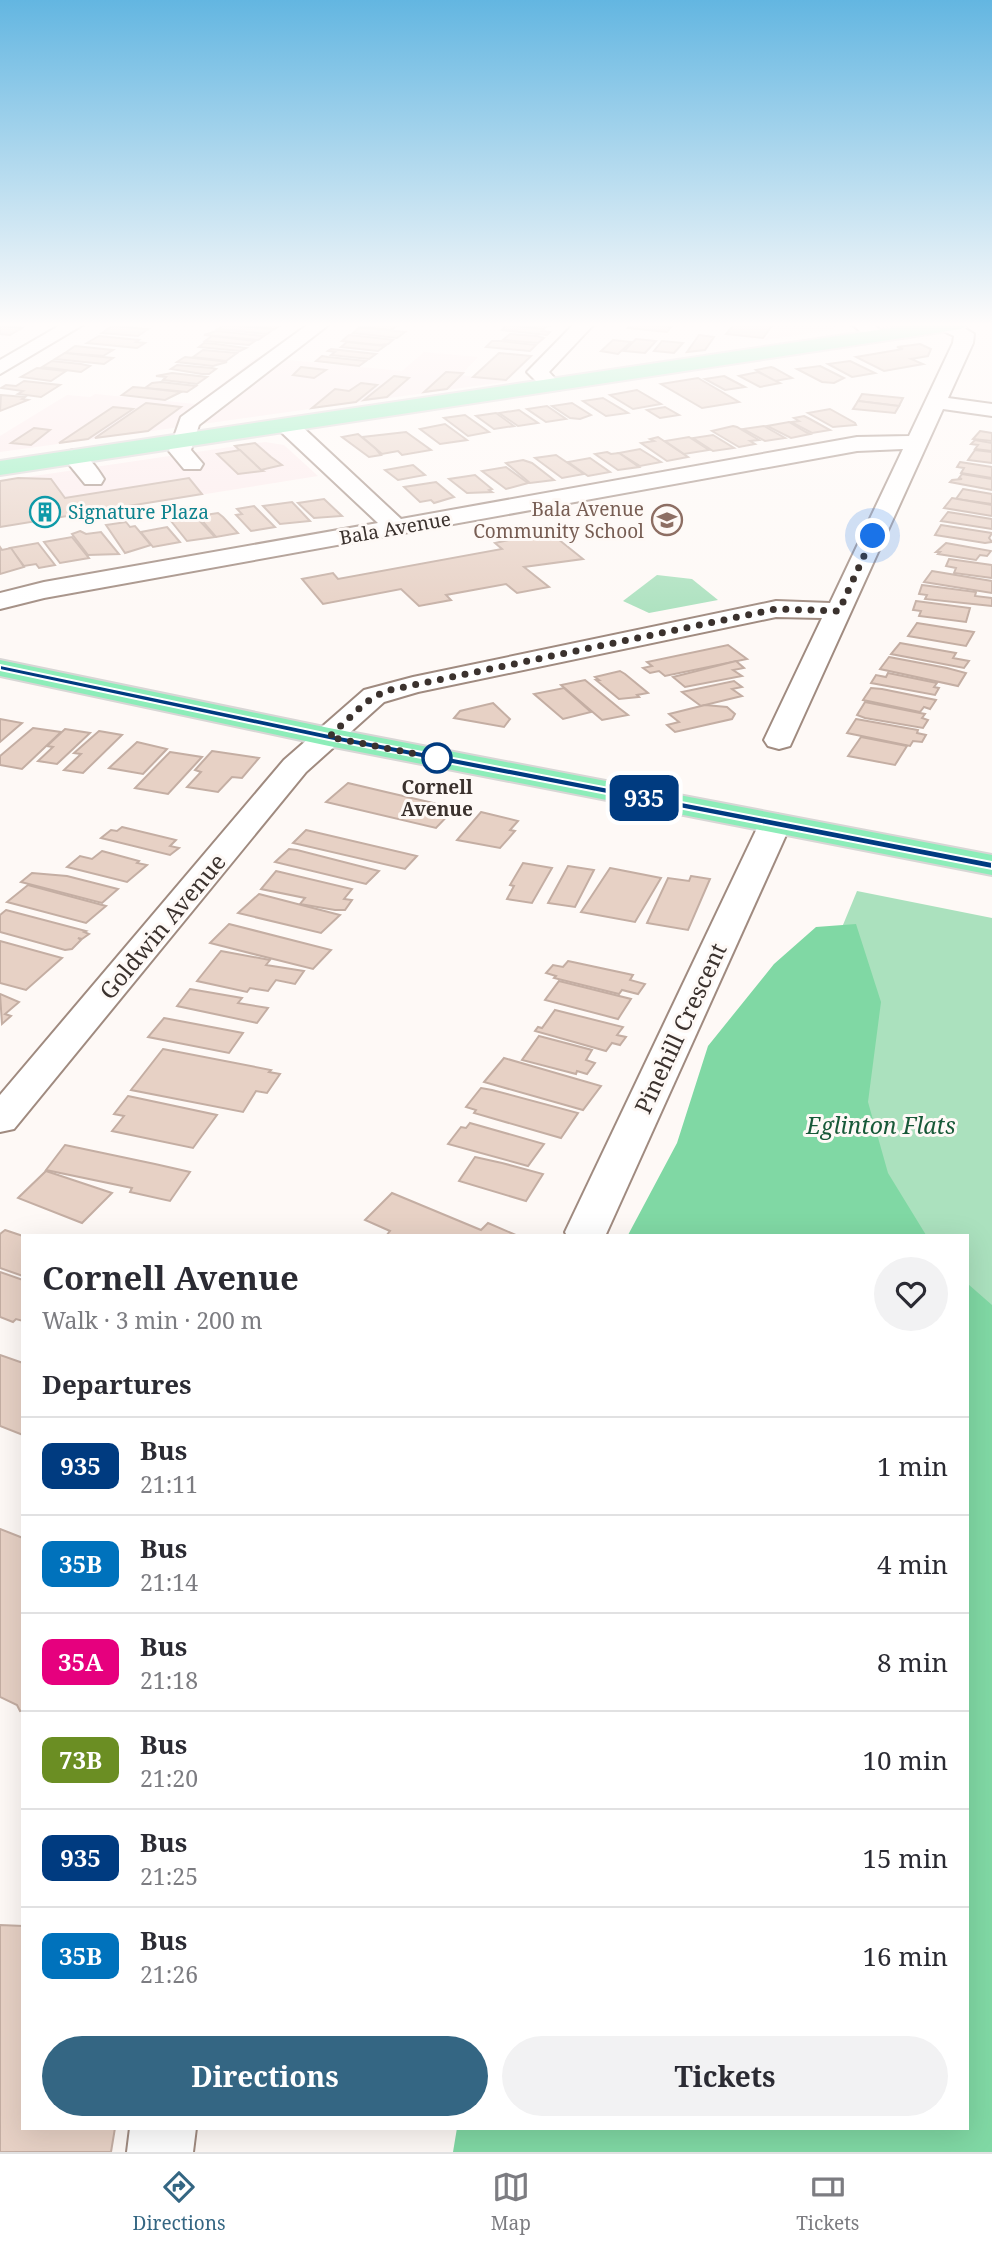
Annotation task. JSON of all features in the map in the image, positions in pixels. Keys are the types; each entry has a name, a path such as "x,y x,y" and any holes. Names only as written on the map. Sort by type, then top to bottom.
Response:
{"main road":[{"path":"0,468 305,423"},
{"path":"0,668 329,737 992,865"}],"street":[{"path":"188,423 180,451 192,464"},
{"path":"779,740 924,423"},
{"path":"288,426 397,527"},
{"name":"Bala Avenue","path":"0,601 44,590 857,444 915,442"},
{"path":"74,457 93,479"},
{"path":"329,737 365,703 385,691 776,609 839,611"},
{"name":"Goldwin Avenue","path":"0,1120 295,766 329,737"},
{"name":"Pinehill Crescent","path":"586,1232 775,824"},
{"path":"160,2152 163,2130"}],"shaded area":[{"path":"21,423 206,423 0,452 0,436"},
{"path":"265,442 284,445 318,476 0,527 0,481"}],"green space":[{"path":"657,575 692,579 718,600 649,613 623,601"},
{"name":"Eglinton Flats","path":"857,891 992,918 992,2152 528,2152 969,2130 969,1234 715,1234"},
{"path":"856,924 881,1002 868,1102 888,1173 925,1234 629,1234 677,1143 708,1046 774,964 816,927"},
{"path":"969,1285 992,1305 992,2152 453,2152 457,2130 969,2130"}],"building":[{"path":"88,423 111,423 88,439 59,443"},
{"path":"116,423 158,423 148,431 95,438"},
{"path":"451,423 477,423 489,432 468,436"},
{"path":"486,423 510,423 514,426 494,429"},
{"path":"791,423 810,434 791,438 767,426"},
{"path":"794,423 818,423 830,430 812,433"},
{"path":"827,423 856,425 833,427"},
{"path":"445,424 467,440 440,444 420,429"},
{"path":"733,426 759,440 750,441 755,444 739,447 712,431"},
{"path":"764,426 785,438 765,441 743,429"},
{"path":"34,428 50,430 31,445 11,443"},
{"path":"980,431 992,433 992,441 973,439"},
{"path":"406,432 431,450 402,455 398,451 382,454 362,437"},
{"path":"358,434 381,455 369,457 342,437"},
{"path":"713,435 734,448 713,451 693,438"},
{"path":"658,437 688,457 667,461 641,443 654,441 650,439"},
{"path":"689,437 709,450 684,454 665,441"},
{"path":"975,440 992,443 992,451 975,449 978,445 971,444"},
{"path":"255,443 282,465 261,470 235,446"},
{"path":"640,449 661,462 640,466 619,453"},
{"path":"240,450 263,471 238,474 217,454"},
{"path":"975,450 992,452 992,463 968,460"},
{"path":"619,453 639,467 618,470 595,454"},
{"path":"556,455 584,474 562,478 535,458"},
{"path":"590,458 610,472 588,476 568,462"},
{"path":"523,460 532,463 554,480 530,483 506,463"},
{"path":"960,462 992,467 992,478 961,473 964,468 957,467"},
{"path":"413,465 425,475 398,480 385,470"},
{"path":"506,467 528,483 506,489 482,471"},
{"path":"962,474 992,479 992,490 950,482 962,479 959,478"},
{"path":"475,475 492,489 489,490 492,492 467,493 449,479"},
{"name":"Signature Plaza","path":"18,478 51,479 65,498 189,478 202,494 0,527 0,481"},
{"path":"436,482 454,497 434,503 431,500 420,502 404,487"},
{"path":"963,489 992,494 992,504 956,499"},
{"path":"952,498 992,505 992,516 944,508"},
{"path":"324,499 342,516 314,518 298,503"},
{"path":"292,502 310,521 280,524 263,506"},
{"path":"254,506 275,527 251,531 236,515 242,514 237,509"},
{"path":"948,512 992,519 992,529 941,521"},
{"path":"218,513 238,533 216,537 198,516"},
{"path":"196,517 215,537 187,541 171,521"},
{"path":"126,522 130,527 135,526 151,545 125,553 106,525"},
{"path":"941,525 992,533 989,538 992,542 935,535"},
{"path":"167,527 180,542 153,547 141,532"},
{"path":"80,531 86,534 101,532 119,554 88,555 72,534"},
{"path":"548,531 583,559 524,567 549,587 517,593 506,584 446,595 451,600 419,606 401,589 323,604 302,579 333,573 338,579 502,549 495,543"},
{"path":"72,537 89,558 60,563 44,542"},
{"path":"38,543 55,565 39,568 36,564 24,566 10,548"},
{"path":"946,543 991,551 987,556 980,555 976,560 938,554 940,552 936,552"},
{"path":"0,547 2,550 11,548 24,567 0,574"},
{"path":"949,559 992,565 992,578 954,573 956,568 946,566"},
{"path":"932,571 992,581 992,593 924,582"},
{"path":"922,585 976,592 975,596 992,598 992,606 925,599 927,595 919,594"},
{"path":"916,601 970,608 966,622 919,616 921,611 913,610"},
{"path":"917,623 974,632 966,646 908,636"},
{"path":"900,643 956,653 953,658 969,661 964,668 891,654"},
{"path":"728,645 747,659 665,676 659,671 650,673 643,668 652,666 647,662"},
{"path":"889,657 966,673 958,686 880,669"},
{"path":"736,661 744,668 733,670 742,676 685,687 673,677"},
{"path":"620,671 648,693 619,699 595,677"},
{"path":"888,673 937,683 934,687 939,688 935,695 871,683 876,675 886,677"},
{"path":"585,680 628,715 602,720 561,685"},
{"path":"734,681 742,687 732,689 742,696 701,706 682,692"},
{"path":"564,688 591,712 563,719 534,694"},
{"path":"871,688 936,700 930,709 924,707 920,712 863,700"},
{"path":"865,702 925,714 922,718 928,720 923,728 865,718 857,715"},
{"path":"493,703 510,719 504,727 454,718 460,711"},
{"path":"705,705 727,707 735,714 732,719 675,732 667,725 679,722 669,714"},
{"path":"0,719 22,723 0,742"},
{"path":"856,719 918,730 917,733 926,735 922,742 913,741 910,746 847,733"},
{"path":"33,728 61,732 22,769 0,765 0,756"},
{"path":"65,729 90,733 57,764 38,761 53,747 47,746"},
{"path":"99,731 122,735 83,773 64,770 81,754 74,753"},
{"path":"861,737 907,746 895,765 848,756"},
{"path":"137,742 167,749 143,774 109,768"},
{"path":"212,751 259,758 242,778 232,777 218,792 187,787 201,772 195,770"},
{"path":"170,752 202,757 168,794 135,788"},
{"path":"348,783 455,808 436,828 326,802"},
{"path":"481,812 518,821 510,830 515,831 500,848 457,840"},
{"path":"122,827 176,840 170,846 179,848 170,855 101,838 111,830 117,831"},
{"path":"306,830 417,856 405,869 293,843"},
{"path":"289,849 379,871 366,884 275,862"},
{"path":"102,851 147,865 127,882 67,867 80,856 92,859"},
{"path":"523,863 552,868 532,903 507,899 514,886 510,885"},
{"path":"568,866 594,870 575,907 548,903"},
{"path":"610,868 661,878 635,922 581,912"},
{"path":"276,871 352,889 344,899 352,900 345,910 335,910 300,904 305,898 261,889"},
{"path":"32,873 67,876 118,889 102,903 21,882"},
{"path":"691,876 710,879 688,930 647,923 668,878 689,881"},
{"path":"28,885 106,906 86,923 7,902"},
{"path":"259,894 340,915 321,933 238,913"},
{"path":"6,910 89,934 82,939 78,938 81,940 72,949 65,950 0,932 0,915"},
{"path":"229,924 331,950 313,969 210,943"},
{"path":"0,941 62,958 26,990 0,983"},
{"path":"221,951 270,960 266,965 304,971 295,984 276,980 268,991 250,988 247,992 197,981"},
{"path":"568,961 633,975 630,980 645,984 638,994 622,990 619,994 554,978 556,976 546,973 553,965 563,967"},
{"path":"559,981 631,999 618,1019 545,1000"},
{"path":"190,989 242,998 238,1003 268,1008 257,1023 177,1006"},
{"path":"0,994 19,1002 5,1014 11,1016 2,1024"},
{"path":"555,1010 623,1027 617,1035 626,1037 620,1045 612,1043 606,1051 535,1031 538,1027 542,1028"},
{"path":"164,1018 243,1033 229,1053 148,1037"},
{"path":"539,1036 592,1050 586,1060 595,1063 587,1074 577,1071 576,1074 522,1060"},
{"path":"163,1049 280,1074 267,1093 256,1091 243,1112 131,1090"},
{"path":"504,1058 601,1086 583,1110 484,1082"},
{"path":"481,1088 578,1113 561,1138 474,1113 476,1110 466,1107"},
{"path":"128,1096 217,1115 193,1148 112,1131 124,1116 114,1114"},
{"path":"470,1123 544,1144 528,1166 448,1144 461,1127 466,1128"},
{"path":"65,1145 190,1172 170,1201 130,1192 132,1188 46,1170"},
{"path":"475,1157 543,1174 526,1201 459,1181"},
{"path":"46,1171 112,1193 82,1223 18,1198"},
{"path":"392,1193 481,1230 488,1223 513,1234 388,1234 390,1231 365,1220"},
{"path":"5,1230 21,1235 21,1275 0,1268 0,1234"},
{"path":"0,1272 21,1279 21,1320 16,1319 13,1322 0,1317"},
{"path":"0,1355 21,1362 21,1434 0,1426"},
{"path":"0,1529 21,1537 21,1711 17,1705 0,1697"},
{"path":"0,1925 21,1926 21,2130 115,2130 111,2152 0,2152"}],"bus line":[{"name":"935","path":"0,668 329,737 992,865"}],"place":[{"name":"Signature Plaza","path":"45,512"},
{"name":"Bala Avenue Community School","path":"667,520"},
{"name":"Cornell Avenue","path":"437,758"}],"route":[{"path":"437,758 329,737 357,709 385,691 776,609 839,611 873,536"}]}
